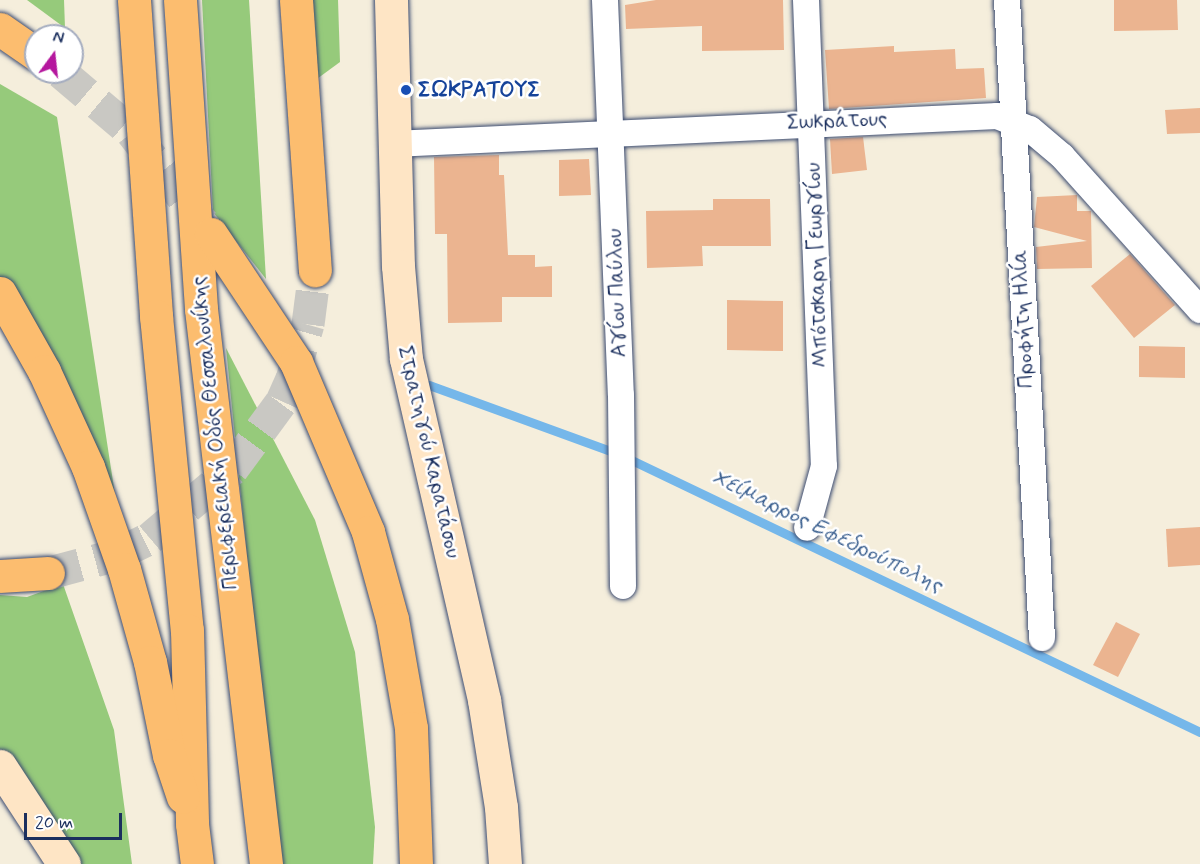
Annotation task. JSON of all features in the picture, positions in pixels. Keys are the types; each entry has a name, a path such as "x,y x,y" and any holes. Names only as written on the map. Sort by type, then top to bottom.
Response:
{"highway":[{"path":"134,0 156,316 187,630 192,824 197,864"},
{"name":"Περιφερειακή Οδός Θεσσαλονίκης","path":"180,0 201,309 266,864"},
{"path":"296,0 315,270"},
{"path":"0,29 24,46"},
{"path":"211,234 296,362 368,532 392,619 411,728 416,864"},
{"path":"0,293 67,418 99,497 127,579 169,755 192,824"},
{"path":"0,576 48,573"}],"street":[{"name":"Στρατηγού Καρατάσου","path":"391,0 393,144 406,359 484,700 501,807 505,864"},
{"name":"Αγίου Παύλου","path":"605,0 611,131 623,586"},
{"name":"Μπότσκαρη Γεωργίου","path":"806,0 824,466 807,528"},
{"name":"Προφήτη Ηλία","path":"1007,0 1042,638"},
{"name":"Σωκράτους","path":"393,144 611,131 986,115 1012,120 1030,129 1062,156 1200,310"},
{"path":"0,766 64,864"}],"green space":[{"path":"27,0 64,0 65,24 60,24"},
{"path":"202,0 249,0 266,279 213,212"},
{"path":"296,0 338,0 340,62 310,84"},
{"path":"0,84 57,117 124,553 0,292"},
{"path":"226,348 315,520 355,652 375,827 373,864 278,864"},
{"path":"63,584 114,730 132,864 70,864 18,768 0,749 0,595 27,597"}],"building":[{"path":"656,0 783,0 784,50 702,51 702,26 626,29 625,5"},
{"path":"1114,0 1177,0 1178,30 1114,31"},
{"path":"894,46 894,52 955,49 956,69 984,68 986,98 829,109 825,50"},
{"path":"1200,108 1200,133 1167,134 1165,110"},
{"path":"863,137 867,170 832,174 830,139"},
{"path":"499,155 499,175 504,175 508,255 535,255 535,267 552,266 552,297 502,297 502,322 448,323 447,234 435,234 434,157"},
{"path":"589,159 591,195 559,196 559,160"},
{"path":"1077,195 1077,211 1091,211 1092,268 1037,269 1036,247 1087,241 1034,227 1037,197"},
{"path":"713,199 770,199 771,246 702,246 703,266 647,268 646,211 713,210"},
{"path":"1130,254 1175,305 1134,338 1091,286"},
{"path":"727,300 783,301 783,351 727,350"},
{"path":"1139,346 1185,347 1185,378 1139,377"},
{"path":"1200,527 1200,565 1168,567 1166,529"},
{"path":"1116,622 1140,634 1118,677 1093,665"}],"waterway":[{"name":"Χείμαρρος Εφεδρούπολης","path":"429,385 621,455 1200,732"}],"tunnel":[{"path":"75,84 132,132 203,223"},
{"path":"48,573 115,555 150,538 232,469 282,401 292,379 308,324 315,270"}],"place":[{"name":"ΣΩΚΡΑΤΟΥΣ","path":"406,90"}]}
